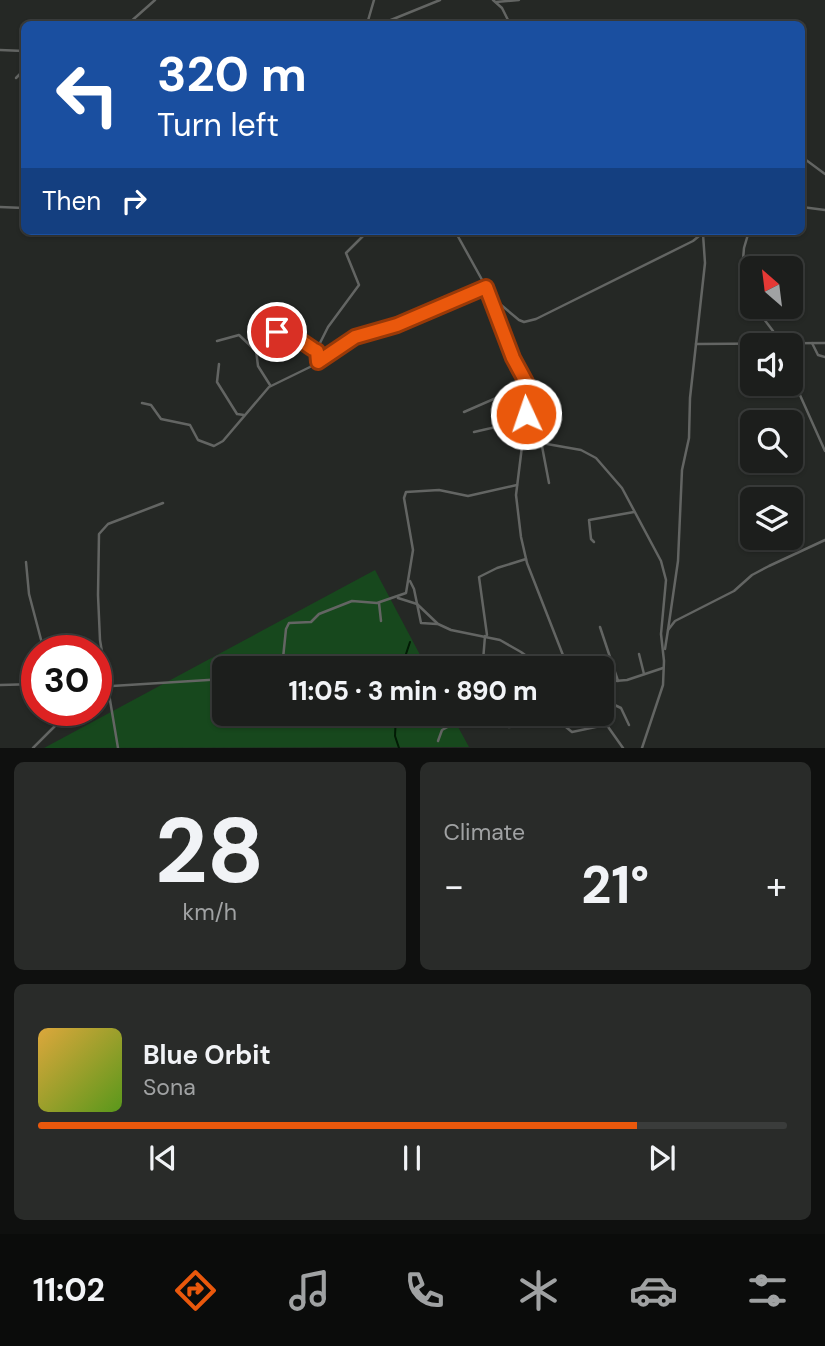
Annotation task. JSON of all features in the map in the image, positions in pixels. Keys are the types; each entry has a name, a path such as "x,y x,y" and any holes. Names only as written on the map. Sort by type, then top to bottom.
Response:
{"street":[{"path":"131,21 155,0"},
{"path":"368,21 374,0"},
{"path":"388,21 440,0"},
{"path":"494,1 519,0"},
{"path":"494,1 504,11 509,21"},
{"path":"0,50 21,51"},
{"path":"16,78 21,73"},
{"path":"805,159 825,174"},
{"path":"0,207 21,208"},
{"path":"805,207 825,210"},
{"path":"318,362 317,351 330,323 359,286 346,253 364,235"},
{"path":"457,235 491,296 513,358 526,385 526,419 517,485 517,507 526,559 563,656"},
{"path":"491,296 519,320 524,322 536,319 615,281 699,235"},
{"path":"664,652 677,561 682,470 689,438 690,398 705,263 704,235"},
{"path":"743,256 748,235"},
{"path":"142,403 151,405 161,419 191,426 198,440 212,446 223,440 271,386 318,362 355,337 397,325 486,287"},
{"path":"256,351 282,328 317,351"},
{"path":"217,341 239,335 256,351 258,366 271,386"},
{"path":"803,343 825,343"},
{"path":"812,343 818,355 825,357"},
{"path":"696,344 740,344"},
{"path":"219,364 216,373 218,385 235,411 244,415"},
{"path":"464,412 526,385"},
{"path":"499,396 511,407 520,421"},
{"path":"800,396 825,451"},
{"path":"511,407 526,402"},
{"path":"474,432 526,419"},
{"path":"526,419 531,431 541,441 581,450 596,458 618,483 663,567 666,580 662,690 642,747"},
{"path":"541,441 549,483"},
{"path":"283,656 289,623 311,622 319,614 352,601 379,603 397,598 408,591 412,548 404,498 406,492 439,491 468,496 517,485"},
{"path":"101,635 99,534 108,524 163,503"},
{"path":"594,542 591,539 589,520 634,512"},
{"path":"668,630 675,621 730,593 756,573 825,540"},
{"path":"484,656 486,636 479,577 526,559"},
{"path":"26,562 29,594 40,635"},
{"path":"409,578 421,622 486,636 513,647 526,656"},
{"path":"397,598 417,604 438,624"},
{"path":"379,603 381,621"},
{"path":"600,627 618,681"},
{"path":"639,653 644,674"},
{"path":"614,681 664,667"},
{"path":"112,685 212,680"},
{"path":"0,685 21,684"},
{"path":"614,705 621,708 629,724"},
{"path":"112,710 118,747"},
{"path":"33,747 55,726"},
{"path":"438,741 442,730 450,726"},
{"path":"565,726 572,732 601,726"},
{"path":"607,726 623,747"}],"green space":[{"path":"375,570 421,656 215,656"},
{"path":"212,658 212,726 458,726 469,747 44,748 85,726 112,726 112,711"}],"waterway":[{"path":"405,656 410,642"},
{"path":"395,726 399,748"}],"route":[{"path":"277,332 282,328 317,351 318,362 355,337 397,325 486,287 513,358 526,382 526,414"}]}
